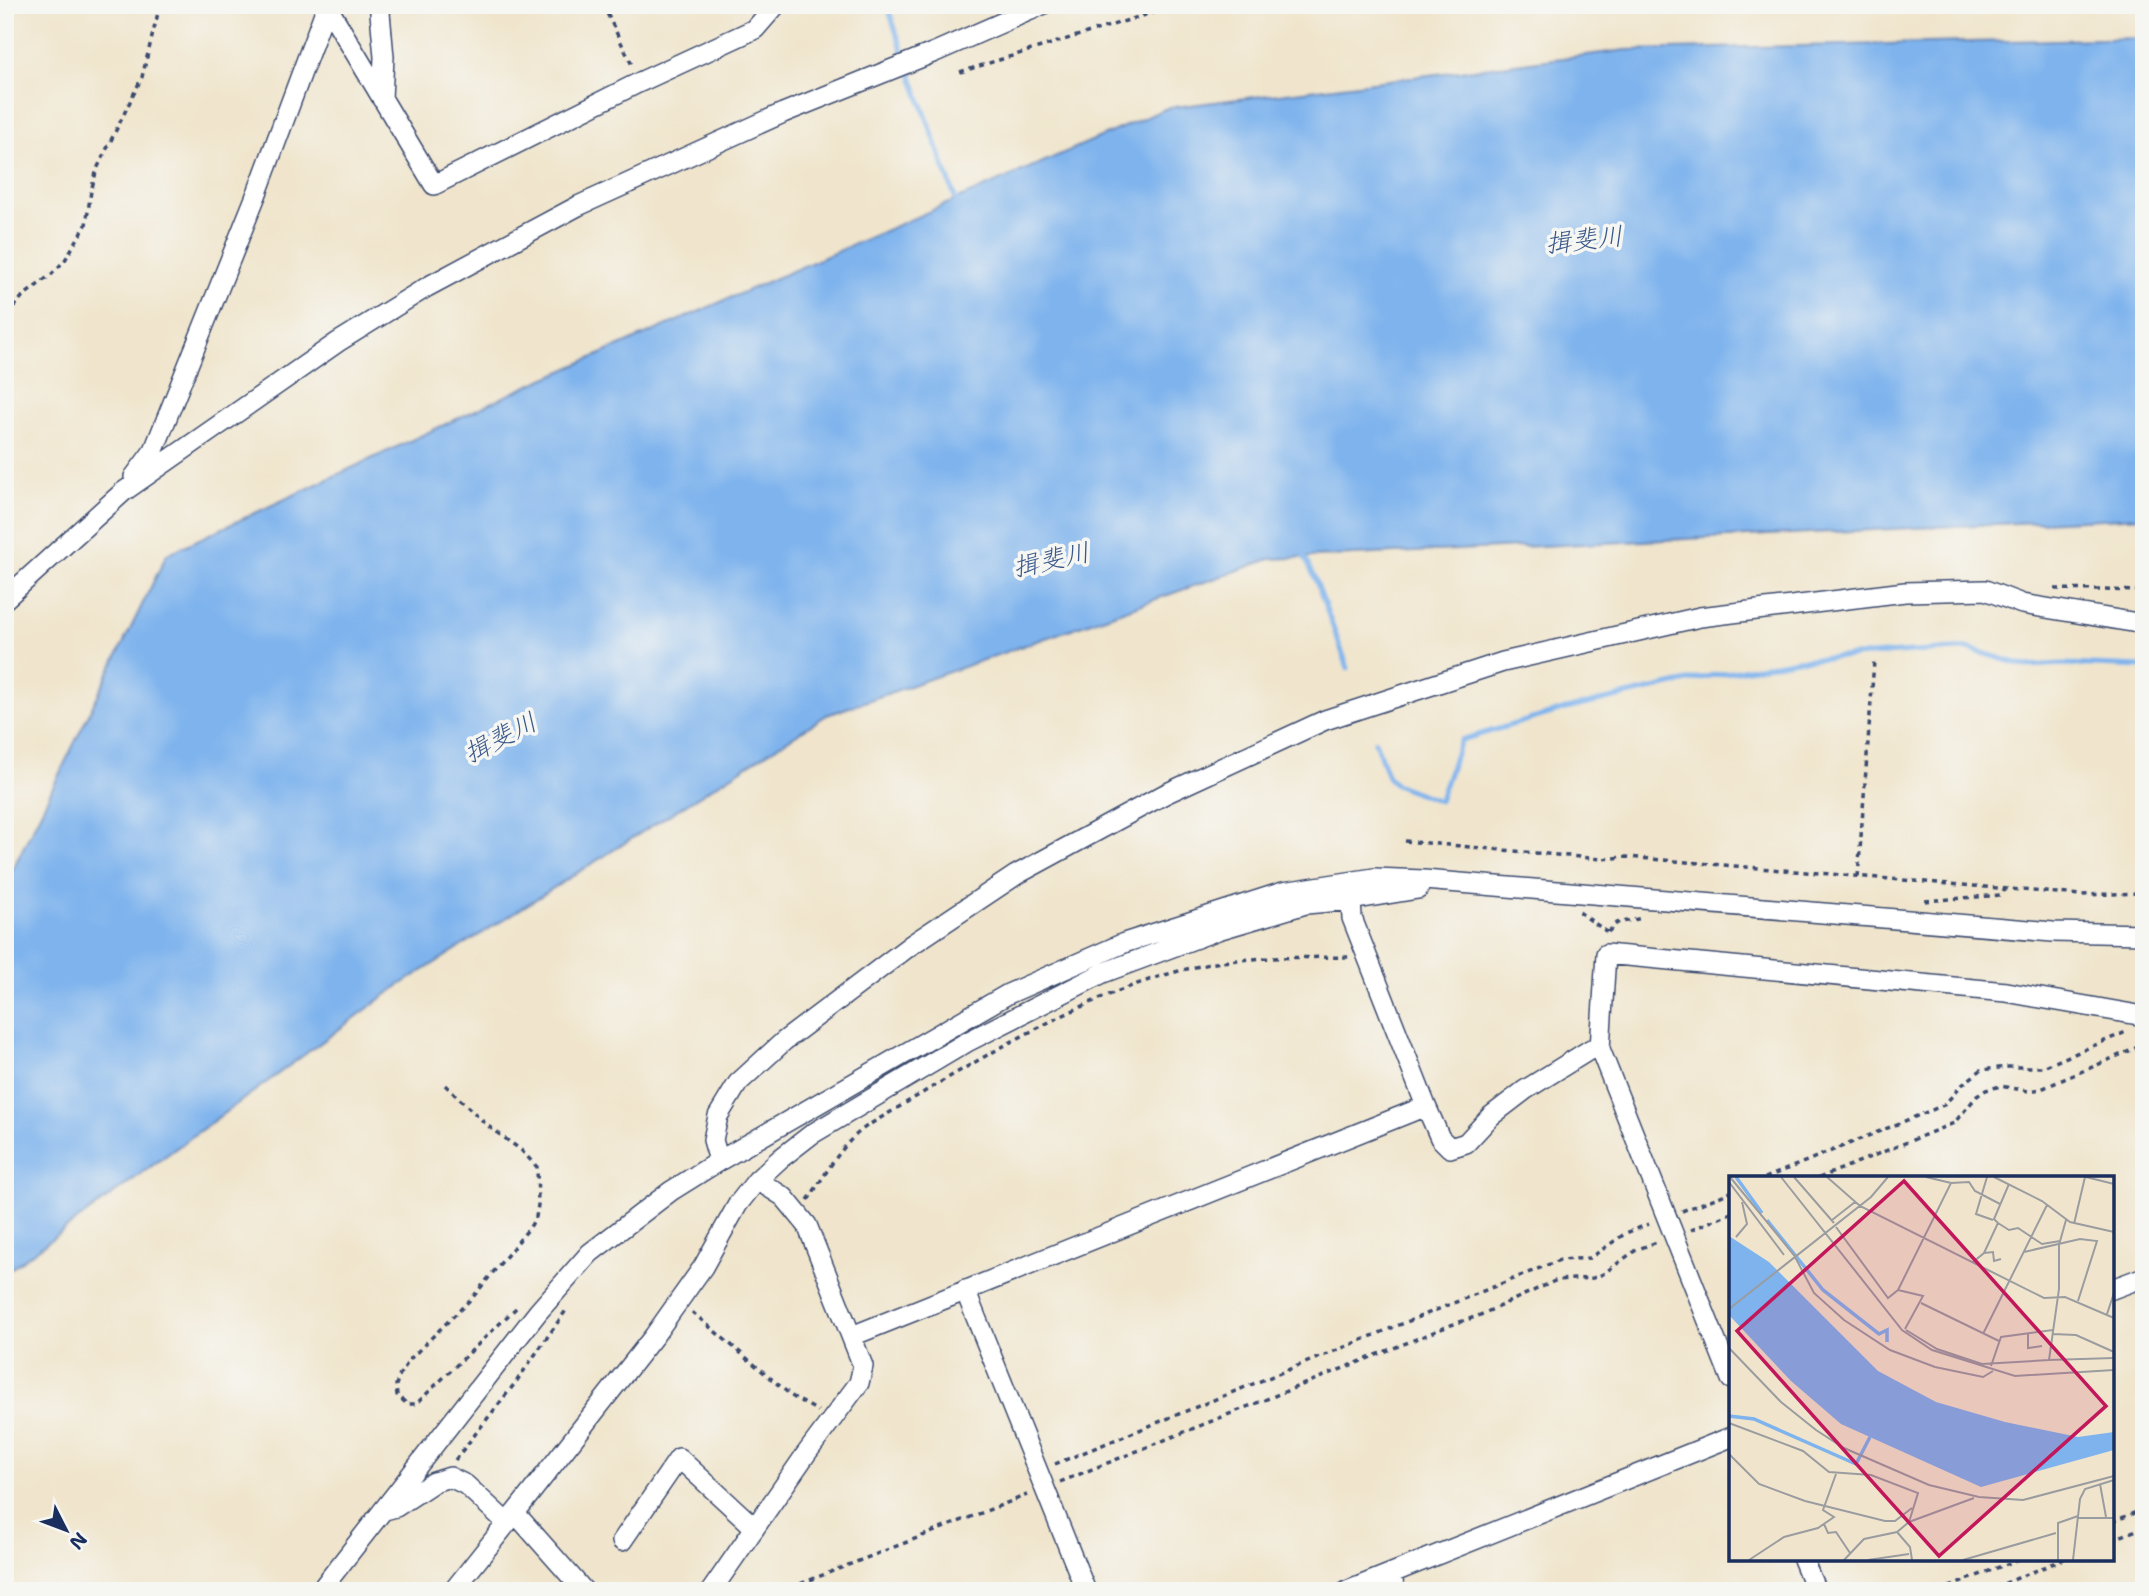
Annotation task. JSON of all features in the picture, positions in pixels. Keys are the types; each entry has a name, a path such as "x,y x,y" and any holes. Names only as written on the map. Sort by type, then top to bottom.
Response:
{"street":[{"path":"382,5 382,99"},
{"path":"327,6 434,186 640,82 755,29 776,5"},
{"path":"5,599 123,492 338,342 427,288 578,206 783,113 935,52 1042,5"},
{"path":"123,492 154,450 257,193 327,6"},
{"path":"719,1161 713,1140 718,1116 738,1083 785,1041 911,945 1027,869 1165,794 1325,720 1503,662 1700,617 1905,592 1985,590 2022,604 2144,624"},
{"path":"320,1591 538,1312 590,1253 671,1191 719,1161 1008,995 1124,943 1283,892 1374,878 2053,932 2144,934"},
{"path":"453,1591 679,1301 738,1204 757,1180 812,1134 967,1042 1103,973 1218,930 1306,904 1418,889 1424,880"},
{"path":"1351,900 1352,918 1426,1106 1440,1138 1450,1148 1466,1143 1490,1116 1525,1090 1591,1049 1600,1049"},
{"path":"1729,1374 1600,1049 1606,954 2006,992 2140,1020"},
{"path":"852,1336 1426,1106"},
{"path":"711,1591 859,1382 863,1366 807,1225 784,1197 757,1180"},
{"path":"2114,1288 2144,1277"},
{"path":"965,1290 1086,1591"},
{"path":"1347,1591 1393,1582 1729,1438"},
{"path":"622,1541 679,1458 755,1528"},
{"path":"381,1511 396,1507 434,1482 450,1477 511,1517 584,1591"},
{"path":"1804,1561 1816,1591"}],"path":[{"path":"5,326 22,297 52,274 65,260 86,225 90,191 97,169 142,77 160,5"},
{"path":"603,5 640,82"},
{"path":"960,72 1183,5"},
{"path":"2043,589 2144,591"},
{"path":"1858,877 1874,661"},
{"path":"1405,841 1601,859 1627,857 2081,895 2144,893"},
{"path":"1916,902 2001,895 2006,888"},
{"path":"1575,909 1608,932 1610,954"},
{"path":"799,1215 837,1157 855,1135 936,1085 1079,1009 1153,979 1213,964 1236,960 1368,956"},
{"path":"1770,1176 1944,1105 1962,1085 1981,1070 2043,1067 2140,1020 2140,1045 2134,1049 2041,1089 2028,1091 2000,1086 1986,1090 1977,1096 1954,1123 1824,1176"},
{"path":"445,1085 537,1167 539,1184 536,1217 473,1297 411,1358 400,1374 396,1385 397,1395 407,1404 416,1404 521,1303"},
{"path":"1041,1480 1478,1316 1557,1280 1593,1278 1603,1274 1670,1226 1729,1193"},
{"path":"782,1591 1560,1260 1590,1258 1626,1233 1729,1213"},
{"path":"679,1301 793,1397 832,1419"},
{"path":"450,1477 452,1464 516,1382 572,1302"},
{"path":"2114,1521 2144,1509"},
{"path":"2114,1539 2144,1527"},
{"path":"1940,1591 2014,1561"},
{"path":"1986,1591 2059,1561"}],"water":[{"name":"揖斐川","path":"2144,38 2144,517 1270,559 827,715 397,987 5,1273 5,885 167,554 523,388 1167,108 1626,50"}],"waterway":[{"path":"887,5 905,58"},
{"path":"909,68 956,200"},
{"path":"1303,554 1315,578 1348,668"},
{"path":"1375,741 1388,777 1395,784 1439,801 1461,740 1566,709 1710,676 1797,660 1957,649 1969,649 2026,666 2063,664 2144,667"}]}
